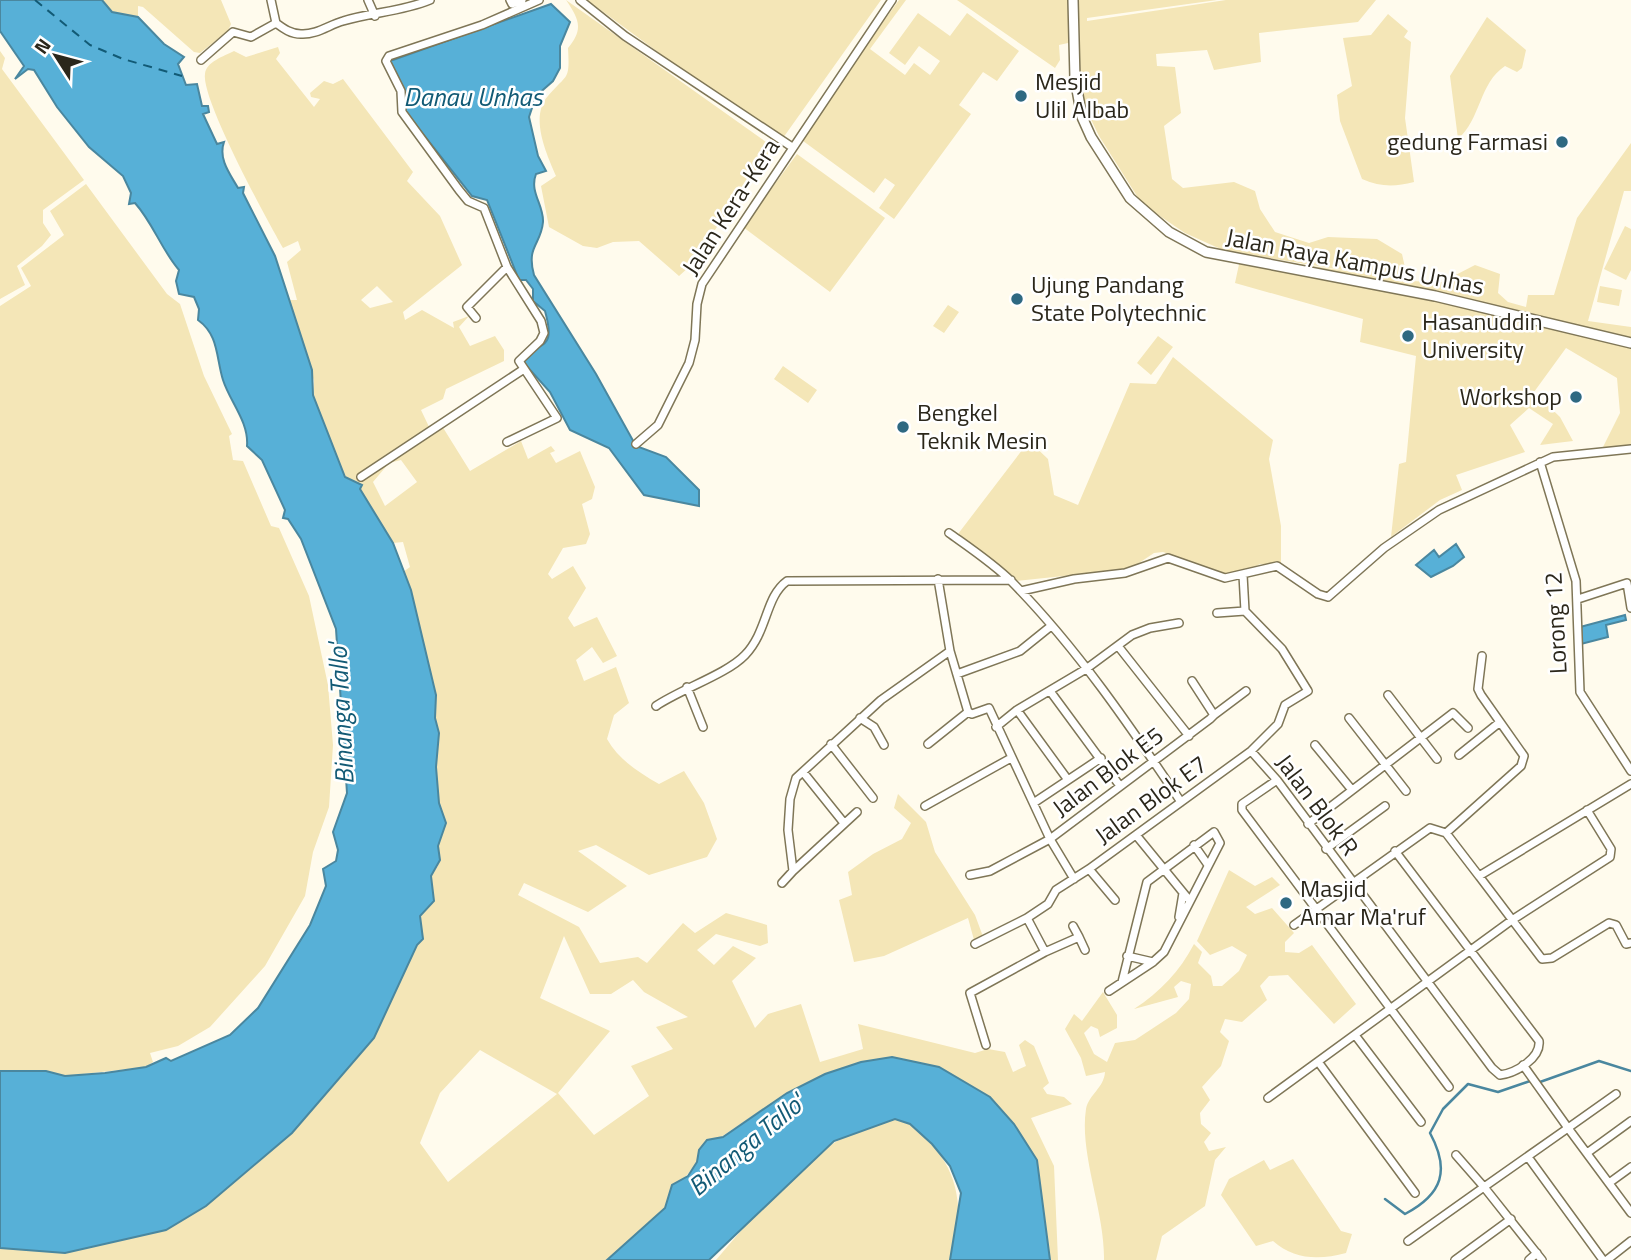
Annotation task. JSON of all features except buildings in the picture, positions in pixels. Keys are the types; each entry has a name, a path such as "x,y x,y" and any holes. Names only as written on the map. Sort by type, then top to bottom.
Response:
{"street":[{"path":"271,0 276,23 293,34 310,34 340,21 375,16 430,0"},
{"path":"368,0 375,16"},
{"path":"510,0 512,4 522,0"},
{"path":"508,442 557,418 519,358 540,341 543,327 507,267 484,208 468,201 402,112 401,90 386,61 389,55 482,25 539,0"},
{"path":"580,0 625,36 792,147"},
{"name":"Jalan Kera-Kera","path":"636,444 658,425 689,363 695,340 697,304 702,284 892,0"},
{"name":"Jalan Raya Kampus Unhas","path":"1073,0 1075,79 1082,117 1091,137 1130,198 1168,232 1206,252 1435,296 1631,343"},
{"path":"201,60 233,32 251,37 276,23"},
{"path":"476,318 467,307 507,267"},
{"path":"361,477 524,369"},
{"path":"1021,592 1074,579 1125,573 1168,558 1225,578 1277,566 1318,594 1328,597 1384,548 1439,510 1553,457 1631,449"},
{"name":"Lorong 12","path":"1540,462 1572,560 1578,599 1580,692 1631,771"},
{"path":"949,533 1011,580 1051,626 1155,761 1181,802"},
{"path":"1217,613 1245,611 1243,575"},
{"path":"938,579 950,651 968,712"},
{"path":"656,706 743,657 761,636 774,596 787,581 1011,580"},
{"path":"1578,599 1627,583 1631,608"},
{"name":"Jalan Blok E7","path":"975,944 1027,918 1050,902 1056,890 1251,751 1278,724 1286,703 1308,690 1282,649 1245,611"},
{"path":"996,727 1017,710 1086,669 1143,630 1179,623"},
{"path":"957,674 1020,651 1051,626"},
{"path":"1118,646 1189,736"},
{"path":"793,871 788,830 792,786 831,744 881,699 950,651"},
{"path":"1446,833 1521,766 1523,751 1478,689 1482,656"},
{"path":"1192,681 1214,715"},
{"path":"687,687 703,727"},
{"path":"1051,691 1121,786"},
{"name":"Jalan Blok E5","path":"970,875 990,872 1050,839 1246,691"},
{"path":"1388,695 1437,759"},
{"path":"968,712 972,714 988,708 1035,802 1050,839 1074,879"},
{"path":"1017,710 1068,780"},
{"path":"928,744 968,712"},
{"path":"1308,824 1453,713 1468,728"},
{"path":"860,718 874,727 884,745"},
{"path":"1349,718 1406,791"},
{"path":"1459,755 1500,722"},
{"path":"831,744 873,798"},
{"path":"1315,745 1352,790"},
{"name":"Jalan Blok R","path":"1251,751 1277,780 1326,849 1500,1075 1523,1065"},
{"path":"925,806 1011,758"},
{"path":"1035,802 1101,758"},
{"path":"803,772 844,823"},
{"path":"1277,780 1241,808 1314,910 1449,1087"},
{"path":"1479,876 1631,784"},
{"path":"1326,849 1385,806"},
{"path":"1268,1098 1512,920 1610,857 1611,849 1587,810"},
{"path":"782,883 857,812"},
{"path":"1294,926 1430,828 1446,833 1535,953 1546,960 1609,923 1616,925 1626,944 1631,943"},
{"path":"1109,991 1153,962 1164,952 1220,843 1214,832 1147,882 1122,982"},
{"path":"1136,835 1190,901"},
{"path":"1195,845 1208,865"},
{"path":"1395,851 1538,1041 1538,1052 1523,1065 1631,1213"},
{"path":"1089,869 1115,900"},
{"path":"1178,922 1183,893"},
{"path":"1027,918 1045,952"},
{"path":"1073,926 1085,950"},
{"path":"986,1045 970,996 972,990 1079,937"},
{"path":"1127,956 1153,962"},
{"path":"1355,1035 1422,1122"},
{"path":"1319,1063 1415,1192"},
{"path":"1408,1241 1616,1094"},
{"path":"1587,1153 1631,1121"},
{"path":"1456,1155 1540,1257 1529,1260"},
{"path":"1528,1157 1605,1260 1631,1241"},
{"path":"1609,1183 1631,1167"},
{"path":"1455,1260 1511,1219"}],"shaded area":[{"path":"102,0 221,0 231,24 228,31 200,53 194,52 143,7 138,6 138,17 112,12"},
{"path":"566,0 773,147 689,267 679,276 639,241 613,242 597,248 583,246 549,227 541,186 556,176 542,136 540,114 548,96 568,72 568,48 578,29 577,19"},
{"path":"587,0 881,0 783,138 700,83"},
{"path":"899,0 906,0 870,49 905,75 914,63 930,75 940,61 919,46 905,65 889,53 918,13 950,36 967,13 1019,51 997,81 983,72 959,105 971,114 894,219 879,208 895,185 885,178 874,193 799,138"},
{"path":"957,0 1217,0 1087,18 1087,21 1226,0 1376,0 1358,22 1259,33 1261,62 1214,70 1207,50 1156,54 1157,66 1175,67 1181,113 1164,126 1172,179 1183,188 1234,182 1255,191 1260,209 1275,232 1309,243 1328,237 1377,239 1402,254 1408,281 1442,282 1475,265 1500,274 1498,293 1508,302 1526,307 1528,295 1554,295 1577,218 1631,143 1631,191 1624,191 1588,321 1631,327 1631,446 1602,449 1620,413 1617,378 1566,348 1534,392 1560,417 1573,441 1540,445 1553,424 1529,408 1510,425 1525,452 1456,475 1462,490 1440,500 1391,537 1399,464 1406,462 1416,356 1360,342 1363,319 1235,283 1241,255 1392,278 1225,251 1185,233 1142,204 1099,136 1084,105 1077,41 1059,45 1060,60 1055,68"},
{"path":"1388,14 1408,31 1404,37 1411,42 1405,118 1414,182 1382,185 1362,179 1340,121 1337,95 1352,86 1343,38 1371,35"},
{"path":"1487,17 1526,50 1522,68 1517,72 1505,66 1496,73 1466,131 1458,139 1450,76"},
{"path":"278,47 280,53 276,59 314,107 320,99 311,97 310,93 324,81 333,84 343,79 413,172 407,181 440,216 462,265 403,312 405,320 422,310 454,328 453,322 469,316 459,327 470,346 495,336 504,350 504,361 446,389 443,399 421,410 431,431 442,426 470,471 521,441 528,459 551,446 555,451 550,453 556,463 580,451 595,487 592,499 582,504 590,534 586,544 563,548 548,574 552,579 573,566 586,588 568,618 574,627 597,617 617,656 603,663 592,647 576,660 584,681 616,667 629,703 614,715 607,739 630,765 659,784 684,771 704,803 717,839 707,857 649,875 596,845 578,851 627,886 588,912 524,883 518,895 579,927 600,963 638,957 647,963 683,923 695,933 726,913 767,925 768,943 760,946 716,934 697,950 714,965 733,946 756,958 732,981 755,1028 768,1014 801,1004 820,1062 863,1049 858,1024 975,1053 988,1049 1005,1052 1013,1072 1026,1066 1019,1045 1025,1040 1034,1046 1049,1083 1043,1088 1047,1094 1064,1097 1072,1104 1031,1118 1054,1166 1058,1260 1050,1260 1037,1160 961,1081 939,1067 825,1074 787,1093 715,1141 672,1193 665,1208 607,1260 0,1260 0,1248 65,1253 166,1230 206,1206 292,1133 374,1038 422,939 420,916 434,901 431,876 438,866 438,846 446,823 439,803 436,767 439,733 435,718 436,695 411,590 403,572 410,567 403,542 393,543 356,483 345,477 313,395 314,381 289,300 297,300 287,262 301,250 298,241 283,248 213,108 207,88 206,70 212,63 234,51 246,57","holes":["377,286 393,302 370,308 361,300","401,460 417,482 385,506 373,482 389,463","564,936 590,994 611,994 633,980 644,992 688,1017 656,1027 673,1049 631,1066 649,1096 594,1135 558,1093 610,1031 540,998","480,1050 557,1094 448,1182 420,1143 440,1093"]},
{"path":"0,51 5,58 2,69 84,180 43,210 43,223 51,235 17,266 25,285 0,299"},
{"path":"797,154 885,218 830,292 743,227"},
{"path":"86,184 167,294 180,304 204,376 232,434 229,436 233,460 243,461 271,526 279,528 309,596 328,685 333,745 329,807 313,852 305,896 265,966 210,1027 178,1046 150,1053 153,1062 146,1067 65,1076 46,1071 0,1071 0,306 31,286 21,268 64,235 50,211"},
{"path":"1625,226 1631,229 1631,270 1626,280 1604,269"},
{"path":"1600,286 1622,290 1619,306 1597,302"},
{"path":"948,305 959,312 944,333 933,326"},
{"path":"1158,336 1173,347 1151,375 1137,363"},
{"path":"1173,357 1273,440 1269,459 1281,526 1281,564 1260,564 1251,569 1227,574 1163,552 1154,553 1130,569 1016,581 958,534 1029,441 1048,459 1054,495 1078,505 1130,383 1156,384"},
{"path":"783,366 817,390 808,403 774,379"},
{"path":"898,794 926,822 935,852 975,915 985,942 974,940 968,918 884,956 854,962 839,900 852,895 848,872 873,854 902,839 911,823 894,808"},
{"path":"1229,870 1255,886 1272,877 1280,885 1246,907 1255,914 1272,908 1294,933 1285,942 1285,952 1299,953 1312,945 1356,1004 1334,1024 1288,975 1269,976 1260,986 1267,1000 1242,1022 1225,1019 1220,1032 1229,1041 1221,1066 1202,1087 1210,1100 1200,1113 1201,1124 1211,1133 1204,1142 1209,1151 1226,1147 1215,1160 1205,1206 1162,1236 1156,1260 1104,1260 1101,1222 1089,1164 1085,1126 1086,1109 1105,1072 1086,1076 1081,1058 1065,1029 1074,1014 1082,1021 1103,992 1117,1015 1117,1028 1100,1037 1098,1029 1091,1026 1084,1033 1094,1054 1107,1062 1115,1043 1135,1040 1176,1013 1189,999 1191,984 1181,981 1174,987 1178,997 1134,1009 1168,980 1194,944 1202,952 1198,963 1211,976 1213,986 1222,986 1239,971 1247,955 1232,946 1210,955 1197,941"},
{"path":"901,1118 934,1147 953,1179 958,1216 952,1260 716,1260 775,1193 820,1152 845,1136 872,1125"},
{"path":"1293,1159 1341,1231 1352,1234 1346,1253 1308,1257 1290,1252 1273,1241 1256,1246 1221,1195 1229,1179 1264,1160 1270,1170"}],"water":[{"path":"0,0 102,0 112,12 138,17 164,44 184,57 178,64 186,85 197,84 202,106 208,106 209,112 203,114 217,144 224,142 226,166 238,188 244,187 243,193 275,256 312,370 313,395 345,477 362,485 360,489 393,543 411,590 436,695 435,718 439,733 436,767 439,803 446,823 438,846 440,860 431,876 434,901 420,916 423,939 417,945 374,1038 292,1133 206,1206 166,1230 65,1253 0,1248 0,1071 46,1071 65,1076 146,1067 166,1058 171,1061 230,1035 258,1008 310,925 326,886 323,869 336,861 338,850 333,832 347,793 336,629 301,539 288,519 283,518 285,510 262,460 247,446 242,420 223,380 210,333 198,320 199,309 194,297 179,294 176,281 179,270 135,203 129,204 131,193 123,176 89,147 57,107 34,70 28,69 15,79 24,66 0,31"},
{"name":"Danau Unhas","path":"551,4 570,22 560,46 560,68 553,81 536,96 529,117 538,156 546,171 536,174 534,181 543,222 533,252 534,275 596,374 636,446 666,457 699,490 699,506 644,495 609,448 570,430 550,392 523,362 547,340 549,334 545,311 533,301 533,289 526,280 519,280 487,200 472,196 401,106 405,91 390,61"},
{"path":"1456,544 1464,557 1453,566 1431,577 1416,565 1434,550 1439,557"},
{"path":"1625,615 1626,620 1606,625 1608,637 1581,644 1580,627"},
{"name":"Binanga Tallo'","path":"892,1057 939,1067 990,1097 1014,1124 1037,1160 1050,1260 950,1260 961,1193 950,1166 932,1144 910,1124 895,1119 834,1141 709,1260 607,1260 665,1208 672,1185 688,1176 697,1162 699,1150 707,1140 723,1137 787,1093 825,1074 861,1062"}],"waterway":[{"path":"1540,1082 1599,1061 1631,1071"},
{"path":"1385,1199 1405,1214 1428,1198 1435,1189 1441,1170 1440,1158 1430,1133 1443,1109 1468,1084 1498,1092 1530,1081"}],"ferry route":[{"path":"35,0 90,45 123,59 182,76"}],"place":[{"name":"Mesjid Ulil Albab","path":"1021,96"},
{"name":"gedung Farmasi","path":"1562,142"},
{"name":"Ujung Pandang State Polytechnic","path":"1017,299"},
{"name":"Hasanuddin University","path":"1408,336"},
{"name":"Workshop","path":"1576,397"},
{"name":"Bengkel Teknik Mesin","path":"903,427"},
{"name":"Masjid Amar Ma'ruf","path":"1286,903"}]}
